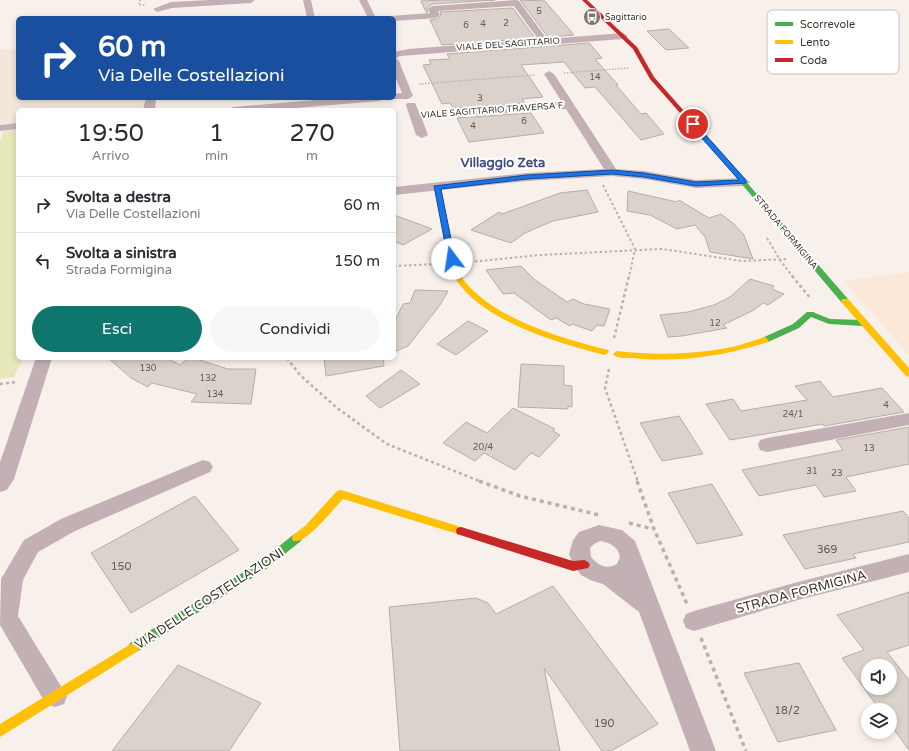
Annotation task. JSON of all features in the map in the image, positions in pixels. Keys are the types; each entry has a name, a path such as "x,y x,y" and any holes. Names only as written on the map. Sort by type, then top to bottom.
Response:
{"street":[{"path":"143,2 157,9 171,5 251,0"},
{"path":"308,0 311,16"},
{"name":"STRADA FORMIGINA","path":"584,0 635,48 652,78 744,182 863,323 909,374"},
{"path":"364,1 371,16"},
{"path":"396,18 436,15 432,9 516,3 546,42"},
{"path":"157,9 158,16"},
{"name":"VIALE DEL SAGITTARIO","path":"396,56 418,51 623,36"},
{"name":"VIALE DEL SAGITTARIO","path":"396,59 406,90"},
{"name":"VIALE SAGITTARIO TRAVERSA F","path":"549,74 612,172"},
{"path":"396,96 406,90"},
{"name":"VIALE SAGITTARIO TRAVERSA F","path":"406,90 422,135"},
{"path":"261,108 355,100"},
{"name":"VIALE SAGITTARIO TRAVERSA F","path":"415,116 569,105"},
{"path":"0,128 16,126"},
{"path":"396,191 437,188 527,177 596,172 644,175 696,184 744,182"},
{"path":"437,188 456,278 483,302 518,326 561,342 605,352"},
{"path":"617,354 655,358 697,358 736,348 773,336 795,326 810,314 829,321 863,323"},
{"path":"1,482 43,360"},
{"path":"767,445 909,419"},
{"path":"55,696 7,617 12,579 31,546 68,525 203,467"},
{"name":"VIA DELLE COSTELLAZIONI","path":"0,731 262,566 310,528 341,494 573,566 584,565 595,573 609,576 648,606"},
{"path":"584,565 579,557 579,548 582,541 590,535 599,533 610,534 619,538 626,545 631,553 631,561 703,751"},
{"path":"609,576 623,572 631,561"},
{"name":"STRADA FORMIGINA","path":"694,621 798,591 909,563"}],"path":[{"path":"406,90 549,74 630,68"},
{"path":"596,172 635,249 613,344"},
{"path":"463,262 635,249 682,250 698,254 753,262 793,258"},
{"path":"396,266 441,263"},
{"path":"289,360 300,375 337,408 387,444 444,468 520,496 600,515"},
{"path":"610,363 605,388 654,529 694,621 746,751"},
{"path":"623,521 654,529"}],"shaded area":[{"path":"16,48 16,100 146,100 144,108 16,108 16,123 0,124 0,50"},
{"path":"909,272 909,355 844,281"}],"green space":[{"path":"16,130 16,360 22,360 14,377 0,379 0,141 4,131"}],"building":[{"path":"495,0 432,4 427,8 428,12 426,12 421,1"},
{"path":"520,0 545,1 574,35 548,37"},
{"path":"513,8 535,38 442,45 430,20 437,19 441,15 440,12"},
{"path":"669,29 689,48 666,50 647,31"},
{"path":"589,43 602,58 595,59 618,85 616,85 641,114 646,113 664,134 641,140 595,87 585,88 564,62 521,65 543,97 522,99 525,103 453,108 450,103 442,104 423,65 431,64 429,60 450,59 447,54"},
{"path":"531,113 544,133 469,142 457,118"},
{"path":"587,190 598,212 553,221 525,233 511,243 471,230 499,212 502,214 560,193"},
{"path":"628,191 677,202 679,200 709,218 721,214 734,224 744,235 753,259 710,252 705,237 695,225 677,229 650,215 627,211"},
{"path":"396,216 432,229 403,245 396,242"},
{"path":"521,266 535,280 567,302 573,299 584,304 610,309 604,326 597,325 592,331 572,324 570,326 556,318 551,320 514,293 503,294 486,270"},
{"path":"750,279 774,286 772,289 784,294 768,305 763,303 754,310 723,325 727,328 668,337 660,315 688,312 714,305 730,297"},
{"path":"415,290 448,291 440,305 408,346 396,351 396,319 403,304 410,303"},
{"path":"468,321 488,331 456,355 437,344"},
{"path":"110,360 171,360 180,365 186,360 199,360 228,369 256,369 251,404 191,402 197,394 152,383 148,387 131,378"},
{"path":"324,360 383,360 384,366 326,376"},
{"path":"521,364 564,366 564,385 572,386 572,407 568,406 568,409 518,407"},
{"path":"401,370 420,384 380,408 366,396"},
{"path":"820,381 833,397 882,388 904,412 730,440 706,404 733,399 741,411 807,400 795,386"},
{"path":"513,408 555,429 553,431 560,435 539,457 531,453 515,470 484,453 475,461 443,443 466,422 487,433"},
{"path":"679,416 703,454 662,461 640,423"},
{"path":"909,427 909,464 846,477 856,491 824,497 816,485 759,496 742,470 843,450 836,440"},
{"path":"712,484 743,535 697,544 668,493"},
{"path":"195,496 239,550 131,613 91,553"},
{"path":"903,511 909,518 909,542 853,554 856,558 805,569 783,535"},
{"path":"553,586 658,724 611,751 602,751 544,668 560,751 400,751 389,607 476,598 488,603 496,614"},
{"path":"909,592 909,645 887,652 892,659 861,659 861,684 842,658 864,650 837,615"},
{"path":"799,663 836,730 778,742 744,673"},
{"path":"178,665 261,703 229,751 112,751"},
{"path":"897,665 909,680 909,750 897,734 897,703 875,703 869,695 897,695"}],"traffic: fast":[{"path":"721,156 845,301"},
{"path":"765,340 796,326 810,314 829,321 863,323"},
{"path":"134,647 262,566 297,538"}],"traffic: slow":[{"path":"437,187 452,259"},
{"path":"454,267 460,281 470,291 507,318 555,338 605,352"},
{"path":"845,301 909,374"},
{"path":"617,354 655,357 692,356 729,351 765,340"},
{"path":"297,538 310,528 341,494 461,531"},
{"path":"0,731 134,647"}],"traffic: jam":[{"path":"584,0 635,48 652,78 721,156"},
{"path":"461,531 573,566 584,565"}],"place":[{"name":"Sagittario","path":"592,17"}],"district":[{"name":"Villaggio Zeta","path":"503,162"}],"route":[{"path":"452,259 444,229 437,188 527,177 596,172 631,173 696,184 744,182 693,124"}]}
